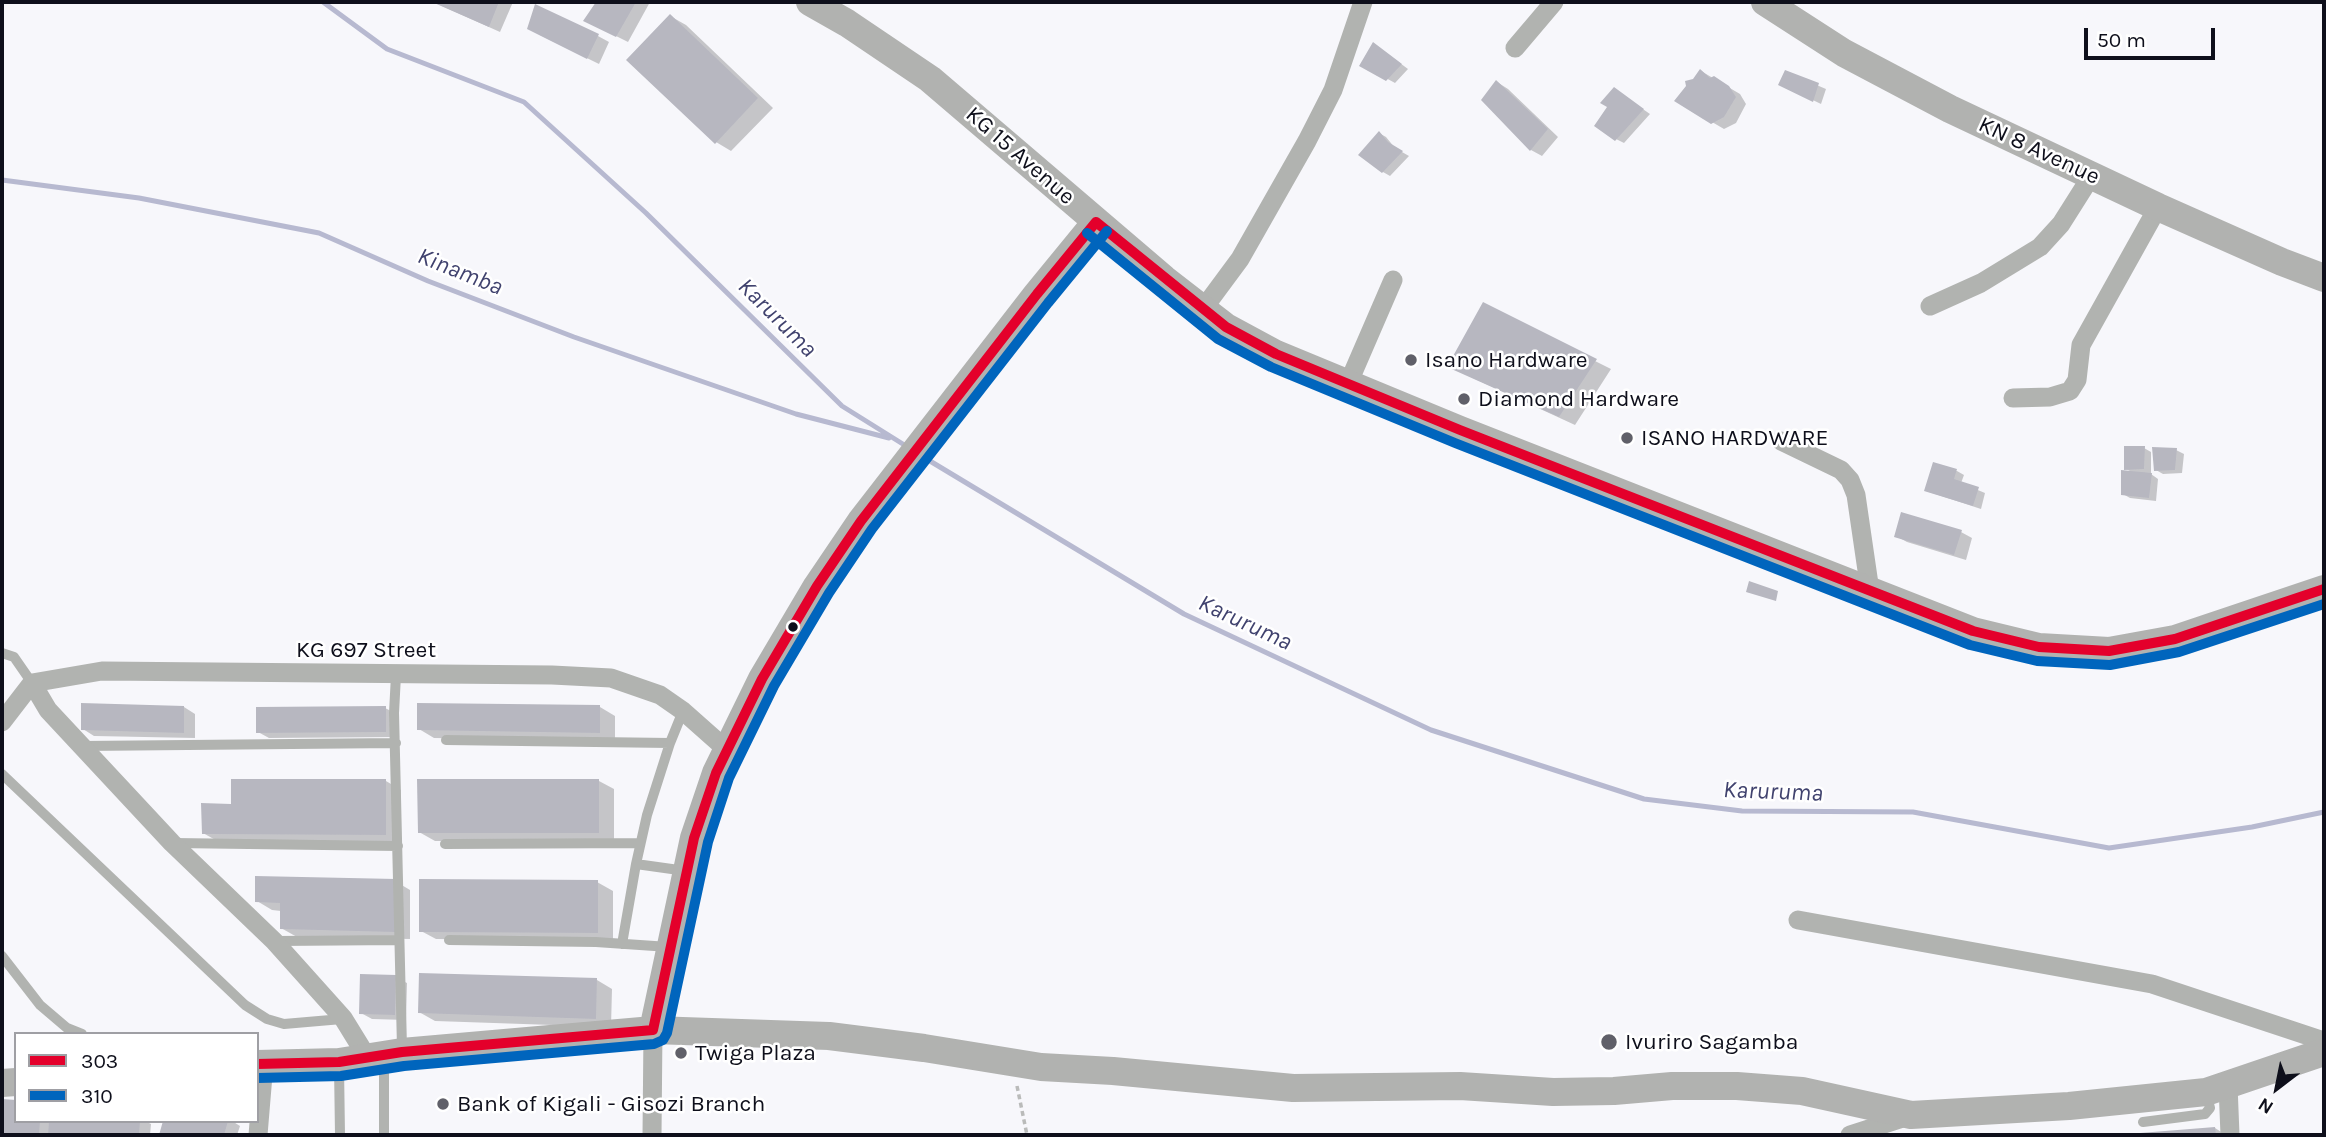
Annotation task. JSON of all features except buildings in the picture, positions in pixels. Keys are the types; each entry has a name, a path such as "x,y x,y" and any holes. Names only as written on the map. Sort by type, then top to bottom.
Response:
{"main road":[{"name":"KG 15 Avenue","path":"810,2 847,23 930,79 1096,222 1226,327 1276,354 1473,435 1973,631 2039,648 2109,651 2175,639 2324,589"},
{"name":"KN 8 Avenue","path":"1765,2 1832,46 1950,110 2158,207 2324,278"},
{"path":"653,1030 694,838 716,773 781,646 817,586 862,522 1037,294 1096,222"},
{"path":"260,1063 339,1062 384,1055 653,1030 830,1036 924,1048 1041,1068 1113,1071 1293,1088 1460,1086 1553,1092 1672,1086 1737,1086 1802,1091 1911,1115 2069,1106 2217,1088 2324,1052"}],"street":[{"path":"1203,309 1240,259 1307,141 1333,90 1363,2"},
{"path":"1515,48 1554,2"},
{"path":"1930,306 1981,283 2040,247 2061,224 2092,176"},
{"path":"2013,398 2050,397 2070,391 2077,380 2081,345 2158,207"},
{"path":"1348,384 1393,280"},
{"path":"1781,441 1841,470 1850,480 1856,495 1870,591"},
{"name":"KG 697 Street","path":"32,683 102,671 552,675 611,678 660,695 683,711 727,750"},
{"path":"2,722 32,683 48,710 172,843 274,941 343,1018 384,1055"},
{"path":"1798,920 2152,984 2324,1041"},
{"path":"652,1135 653,1030"},
{"path":"259,1099 260,1063"},
{"path":"2217,1088 2230,1135"},
{"path":"1850,1135 1911,1115"}],"lane":[{"path":"2,653 14,657 32,683"},
{"path":"384,1135 384,1055 399,940 396,675"},
{"path":"622,944 640,843 670,743 683,711"},
{"path":"446,740 670,743"},
{"path":"82,746 396,743"},
{"path":"2,774 245,1005 267,1019 284,1024 343,1018"},
{"path":"172,843 398,846"},
{"path":"445,844 640,843"},
{"path":"636,864 686,871"},
{"path":"274,941 399,940"},
{"path":"449,940 670,947"},
{"path":"2,956 40,1005 67,1028 77,1032"},
{"path":"339,1062 340,1135"},
{"path":"2143,1122 2205,1114 2217,1088"}],"path":[{"path":"1013,1063 1027,1135"}],"waterway":[{"name":"Karuruma","path":"323,2 387,49 524,102 646,213 842,406 906,446"},
{"name":"Kinamba","path":"2,180 139,198 319,233 428,281 574,337 796,414 889,438"},
{"name":"Karuruma","path":"920,455 1184,614 1431,730 1644,799 1742,811 1913,812 2109,848 2252,827 2324,812"}],"transit line":[{"name":"303","path":"1096,222 1226,327 1276,354 1460,430 1973,631 2039,647 2109,651 2175,639 2324,589"},
{"name":"303","path":"259,1064 339,1062 402,1052 653,1030 694,838 716,773 762,679 817,586 861,521 1096,222"},
{"name":"310","path":"259,1078 341,1076 404,1066 654,1044 663,1040 667,1033 708,842 729,778 774,686 829,593 872,529 1107,231"},
{"name":"310","path":"1087,233 1218,339 1271,367 1455,443 1970,645 2037,661 2110,665 2179,652 2324,604"}],"place":[{"name":"Isano Hardware","path":"1411,360"},
{"name":"Diamond Hardware","path":"1464,399"},
{"name":"ISANO HARDWARE","path":"1627,438"},
{"name":"Ivuriro Sagamba","path":"1609,1042"},
{"name":"Twiga Plaza","path":"681,1053"},
{"name":"Bank of Kigali - Gisozi Branch","path":"443,1104"}]}
